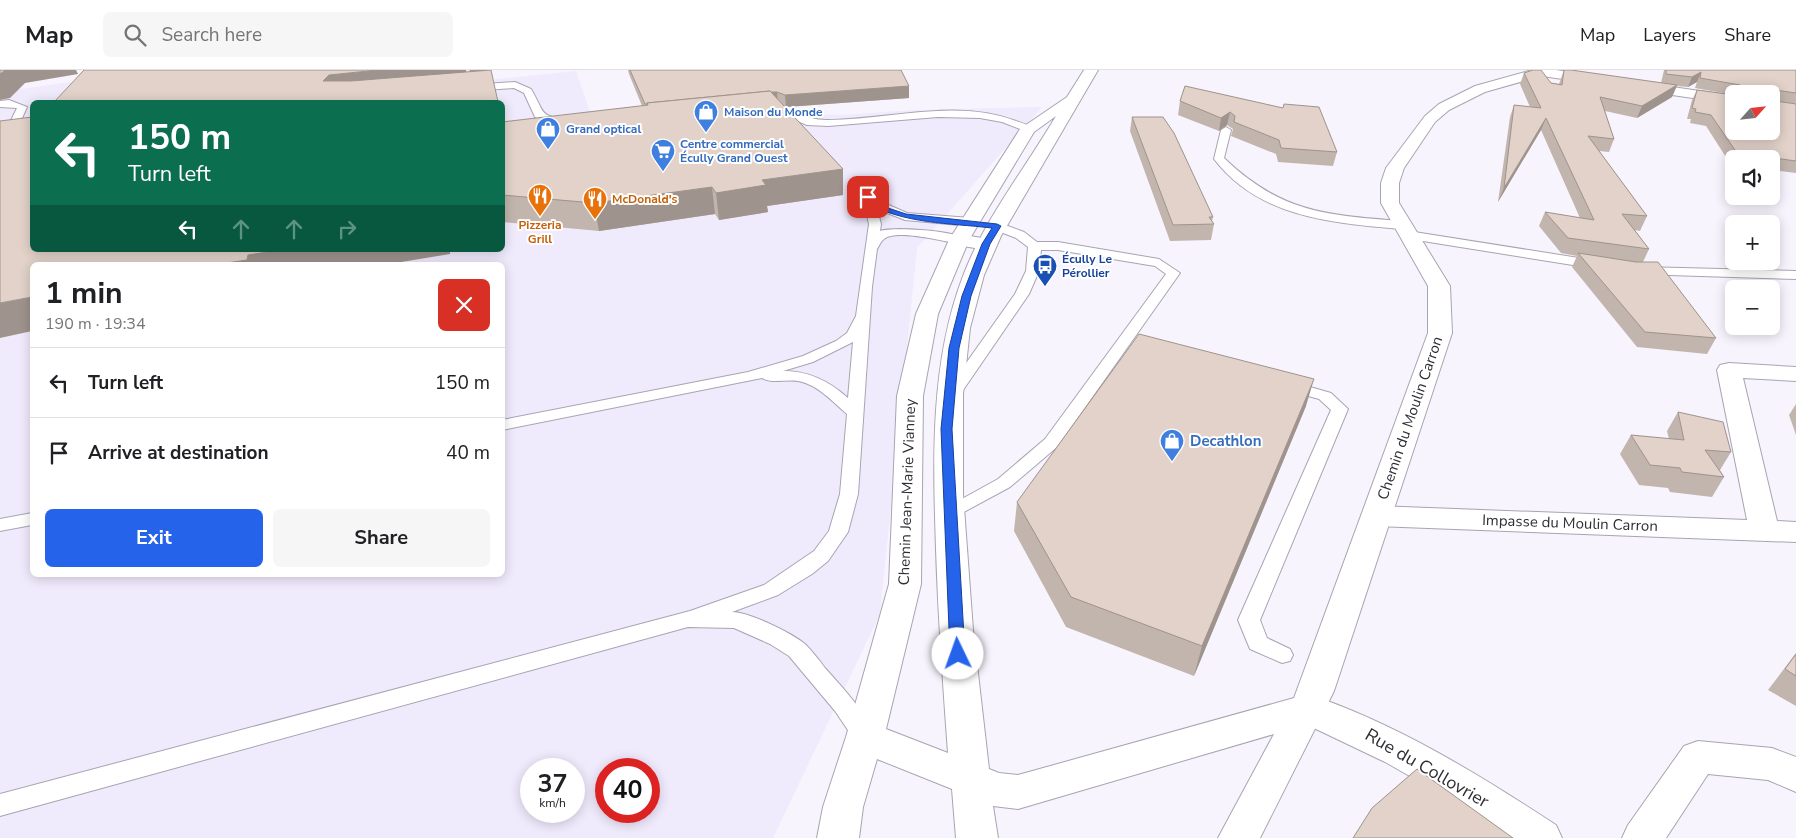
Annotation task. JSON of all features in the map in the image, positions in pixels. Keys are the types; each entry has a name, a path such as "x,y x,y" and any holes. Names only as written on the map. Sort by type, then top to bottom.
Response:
{"street":[{"name":"Chemin Jean-Marie Vianney","path":"838,838 843,807 865,737 905,584 910,396 927,314 939,281 1055,132 1072,98 1091,70"},
{"path":"1545,71 1725,99"},
{"name":"Chemin du Moulin Carron","path":"1239,838 1308,708 1440,334 1439,286 1404,230 1390,203 1390,183 1394,168 1430,119 1444,106 1480,89 1545,71"},
{"name":"Chemin Jean-Marie Vianney","path":"977,838 959,674 949,514 947,429 954,348 967,296 978,233 1028,129 1072,98"},
{"path":"1764,530 1729,370 1796,374"},
{"name":"Impasse du Moulin Carron","path":"1376,516 1796,532"},
{"path":"865,737 970,777 998,790 1018,792 1308,708"},
{"name":"Rue du Collovrier","path":"1308,708 1356,727 1495,807 1541,838"},
{"path":"1643,838 1698,757 1772,764 1796,775"}],"lane":[{"path":"459,89 515,85 528,91 538,115 552,122 578,123"},
{"path":"0,104 9,103 22,107 8,137 30,136"},
{"path":"756,110 778,109 807,122 828,123 938,114 980,115 1005,120 1028,129"},
{"path":"1226,130 1219,159 1232,173 1265,198 1289,209 1611,267"},
{"path":"0,805 688,619 771,590 805,569 821,556 838,532 848,494 862,314 875,224 868,196 885,210 978,233"},
{"path":"875,224 888,218 905,216"},
{"path":"871,249 881,235 904,232 978,233 1020,236 1034,246 1058,246 1159,263 1173,273 1051,443 1004,483 949,514"},
{"path":"951,396 992,335 1022,296 1036,259 1034,246"},
{"path":"1630,270 1796,275"},
{"path":"505,424 751,376 808,359 842,344 853,335 862,314"},
{"path":"751,376 801,376 830,390 855,413"},
{"path":"1281,384 1325,396 1340,409 1249,620 1258,643 1282,655"},
{"path":"0,526 30,519"},
{"path":"688,619 736,620 778,638 797,650 843,704 865,737"}],"shaded area":[{"path":"576,71 590,112 642,115 780,100 811,114 843,115 913,110 1042,107 917,248 880,614 773,838 0,838 0,92 128,74 108,100 30,100 30,252 505,252 505,100 291,100"}],"building":[{"path":"84,70 378,70 329,75 323,81 351,81 491,70 498,100 56,100"},
{"path":"630,70 901,70 909,86 785,95 770,91 645,104"},
{"path":"1541,70 1551,83 1562,85 1564,70 1571,70 1677,85 1642,106 1600,97 1614,139 1588,136 1647,216 1622,214 1649,249 1568,238 1545,212 1594,220 1546,118 1504,188 1514,105 1541,108 1524,73"},
{"path":"1666,70 1796,70 1796,93 1780,91 1780,85 1740,85 1700,78 1701,72 1692,77 1666,74"},
{"path":"1185,86 1283,108 1284,104 1319,107 1337,152 1281,148 1279,140 1234,122 1235,116 1230,112 1221,118 1180,101"},
{"path":"1697,90 1725,94 1725,135 1711,115 1695,112 1696,109 1692,108"},
{"name":"Centre commercial Écully Grand Ouest","path":"770,91 843,169 762,180 766,185 716,193 712,187 594,203 505,195 505,122 648,105 647,103"},
{"path":"1780,102 1796,104 1796,161 1780,159 1780,150 1735,150 1728,140 1780,140"},
{"path":"30,117 30,252 267,252 248,255 247,260 233,262 30,262 30,297 0,303 0,121"},
{"path":"1132,117 1163,117 1174,133 1213,217 1209,217 1214,224 1173,225"},
{"path":"1578,253 1636,262 1658,262 1716,338 1645,332"},
{"name":"Decathlon","path":"1139,334 1314,379 1202,646 1071,597 1017,502"},
{"path":"1678,412 1723,422 1731,452 1705,450 1724,477 1682,472 1680,468 1650,465 1631,435 1684,440"},
{"path":"1796,654 1796,676 1785,669"},
{"path":"1417,769 1513,838 1353,838 1372,808"}],"place":[{"name":"Maison du Monde","path":"706,133"},
{"name":"Grand optical","path":"548,150"},
{"name":"Centre commercial Écully Grand Ouest","path":"663,172"},
{"name":"Pizzeria Grill","path":"540,217"},
{"name":"McDonald's","path":"595,220"},
{"name":"Écully Le Pérollier","path":"1045,287"},
{"name":"Decathlon","path":"1172,462"}],"route":[{"path":"868,197 869,201 885,210 905,216 997,226 986,244 976,268 954,348 947,429 949,514 958,654"}]}
